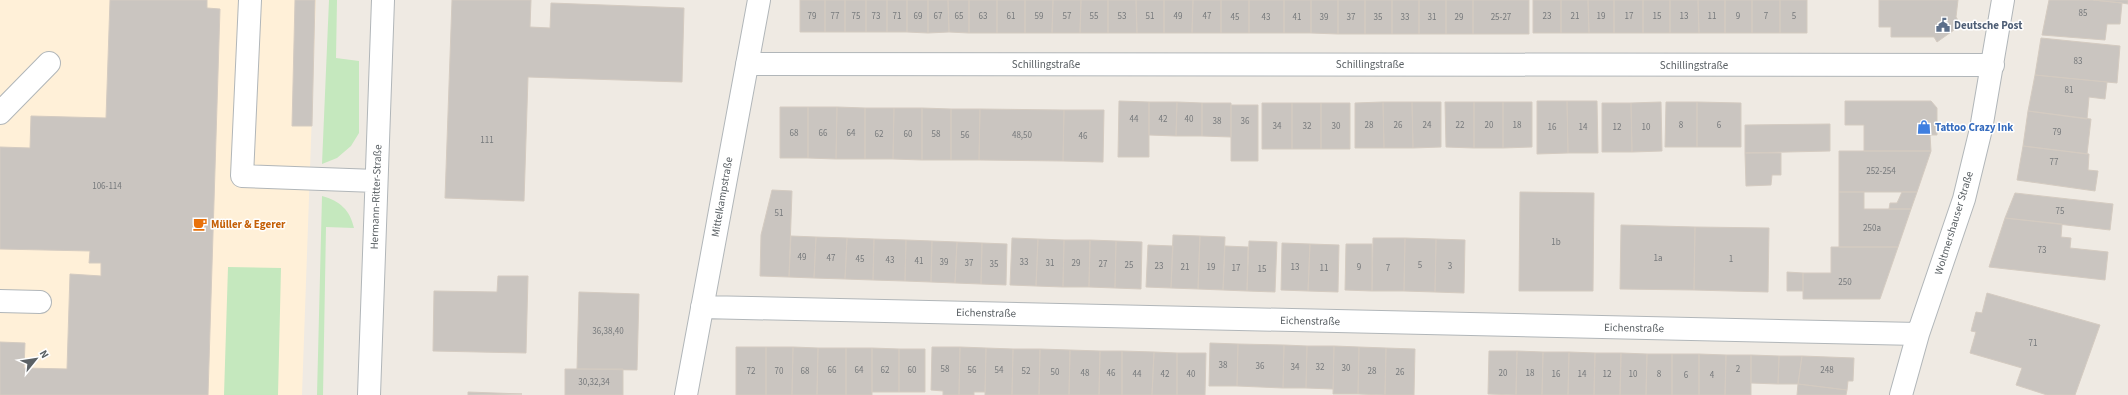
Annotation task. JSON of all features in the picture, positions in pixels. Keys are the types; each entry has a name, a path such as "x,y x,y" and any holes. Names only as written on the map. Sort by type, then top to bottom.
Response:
{"street":[{"path":"250,0 242,176 376,181"},
{"name":"Hermann-Ritter-Straße","path":"369,395 383,0"},
{"name":"Mittelkampstraße","path":"686,395 759,0"},
{"name":"Woltmershauser Straße","path":"1901,395 1918,334 1964,199 1981,129 2003,0"},
{"path":"0,113 49,63"},
{"name":"Schillingstraße","path":"747,64 1993,65"},
{"path":"0,301 40,302"},
{"name":"Eichenstraße","path":"702,307 1918,334"}],"shaded area":[{"path":"0,0 316,0 302,395 0,395"}],"green space":[{"path":"329,0 337,0 336,58 359,61 359,133 351,146 337,158 322,164"},
{"path":"322,196 339,204 347,211 354,228 326,227 323,395 317,395"},
{"path":"228,267 281,268 278,395 224,395"}],"building":[{"path":"110,0 207,0 207,8 220,9 208,395 0,395 0,342 25,343 24,368 67,369 70,274 101,276 101,263 89,263 90,251 0,249 0,147 30,148 31,116 106,118"},
{"path":"295,0 315,0 312,126 292,126"},
{"path":"452,0 531,0 530,27 550,28 551,3 684,8 682,82 528,77 524,201 445,198"},
{"path":"800,0 825,0 825,32 800,32"},
{"path":"825,0 845,0 845,32 825,32"},
{"path":"845,0 866,0 866,32 845,32"},
{"path":"866,0 887,0 887,32 866,32"},
{"path":"887,0 907,0 907,32 887,32"},
{"path":"907,0 928,0 928,33 907,32"},
{"path":"928,0 948,0 949,32 928,33"},
{"path":"948,0 969,0 969,33 949,32"},
{"path":"969,0 997,0 997,33 969,33"},
{"path":"997,0 1025,0 1025,33 997,33"},
{"path":"1025,0 1053,0 1052,33 1025,33"},
{"path":"1053,0 1081,0 1080,33 1052,33"},
{"path":"1081,0 1108,0 1108,33 1080,33"},
{"path":"1108,0 1136,0 1137,33 1108,33"},
{"path":"1136,0 1164,0 1164,33 1137,33"},
{"path":"1164,0 1193,0 1192,33 1164,33"},
{"path":"1193,0 1221,0 1221,33 1192,33"},
{"path":"1221,0 1249,0 1249,33 1221,33"},
{"path":"1249,0 1284,0 1284,33 1249,33"},
{"path":"1284,0 1311,0 1311,33 1284,33"},
{"path":"1311,0 1338,0 1338,34 1311,33"},
{"path":"1338,0 1365,0 1365,34 1338,34"},
{"path":"1365,0 1392,0 1392,34 1365,34"},
{"path":"1392,0 1419,0 1419,34 1392,34"},
{"path":"1419,0 1446,0 1446,34 1419,34"},
{"path":"1446,0 1473,0 1473,34 1446,34"},
{"path":"1473,0 1529,0 1529,34 1473,34"},
{"path":"1533,0 1561,0 1561,33 1533,33"},
{"path":"1561,0 1588,0 1589,33 1561,33"},
{"path":"1588,0 1614,0 1614,33 1589,33"},
{"path":"1614,0 1643,0 1643,33 1614,33"},
{"path":"1643,0 1670,0 1670,33 1643,33"},
{"path":"1670,0 1698,0 1699,33 1670,33"},
{"path":"1698,0 1725,0 1725,33 1699,33"},
{"path":"1725,0 1752,0 1752,33 1725,33"},
{"path":"1752,0 1780,0 1780,33 1752,33"},
{"path":"1780,0 1807,0 1807,33 1780,33"},
{"path":"1879,0 1958,0 1956,17 1961,25 1937,42 1934,37 1891,37 1891,27 1879,27"},
{"path":"2049,0 2093,0 2122,3 2120,24 2107,24 2105,40 2042,35"},
{"path":"2093,0 2128,0 2128,4 2122,3"},
{"path":"2041,38 2120,46 2117,83 2035,75"},
{"path":"2035,75 2107,82 2105,99 2089,97 2087,119 2028,111"},
{"path":"1119,101 1149,102 1149,157 1118,157"},
{"path":"1537,101 1567,101 1568,153 1537,154"},
{"path":"1567,101 1597,101 1598,153 1568,153"},
{"path":"1845,101 1931,101 1937,108 1937,135 1930,135 1931,151 1864,151 1864,125 1845,125"},
{"path":"1149,102 1177,102 1176,136 1149,135"},
{"path":"1177,102 1202,103 1202,136 1176,136"},
{"path":"1383,102 1412,102 1413,148 1384,148"},
{"path":"1383,102 1384,148 1355,148 1355,103"},
{"path":"1412,102 1441,102 1441,147 1413,148"},
{"path":"1445,102 1474,102 1474,148 1446,147"},
{"path":"1474,102 1503,102 1503,148 1474,148"},
{"path":"1503,102 1532,102 1532,147 1503,148"},
{"path":"1661,102 1662,151 1632,152 1631,103"},
{"path":"1666,102 1697,102 1697,147 1665,147"},
{"path":"1697,102 1741,103 1741,147 1697,147"},
{"path":"1202,103 1231,103 1231,137 1202,136"},
{"path":"1262,103 1292,103 1292,149 1262,149"},
{"path":"1292,103 1321,103 1321,149 1292,149"},
{"path":"1321,103 1350,103 1350,149 1321,149"},
{"path":"1602,103 1631,103 1632,152 1602,152"},
{"path":"1231,105 1258,105 1258,161 1231,161"},
{"path":"780,107 808,107 808,158 780,158"},
{"path":"808,107 837,107 836,159 808,158"},
{"path":"837,107 865,108 865,159 836,159"},
{"path":"865,108 894,108 893,159 865,159"},
{"path":"894,108 922,108 922,160 893,159"},
{"path":"922,108 951,109 951,160 922,160"},
{"path":"951,109 980,109 979,160 951,160"},
{"path":"980,109 1064,110 1063,161 979,160"},
{"path":"1064,110 1104,110 1103,162 1063,161"},
{"path":"2028,111 2091,119 2087,154 2023,146"},
{"path":"1830,124 1830,151 1745,153 1745,125"},
{"path":"2023,146 2089,154 2088,170 2098,171 2095,191 2017,180"},
{"path":"1839,151 1931,151 1917,192 1839,192"},
{"path":"1745,153 1781,153 1781,175 1772,175 1771,185 1746,186"},
{"path":"772,190 792,191 789,277 760,276 761,235"},
{"path":"1520,192 1594,193 1593,291 1519,291"},
{"path":"1839,192 1864,192 1864,209 1911,209 1898,247 1839,247"},
{"path":"1902,192 1917,192 1911,209 1889,209 1890,203 1897,203"},
{"path":"2015,193 2113,204 2110,230 2005,218"},
{"path":"2005,218 2062,224 2061,237 2071,238 2070,248 2108,252 2105,280 1989,267"},
{"path":"1621,225 1695,227 1694,290 1620,289"},
{"path":"1695,227 1769,228 1768,292 1694,290"},
{"path":"1173,235 1200,236 1198,289 1171,288"},
{"path":"791,236 816,237 814,278 789,277"},
{"path":"1200,236 1225,237 1223,290 1198,289"},
{"path":"816,237 847,238 845,279 814,278"},
{"path":"847,238 874,239 873,280 845,279"},
{"path":"1012,238 1038,239 1036,286 1010,285"},
{"path":"1373,238 1405,238 1404,291 1372,291"},
{"path":"1405,238 1436,239 1435,292 1404,291"},
{"path":"874,239 906,240 905,281 873,280"},
{"path":"1038,239 1064,240 1063,287 1036,286"},
{"path":"1436,239 1465,240 1464,293 1435,292"},
{"path":"906,240 932,241 931,282 905,281"},
{"path":"1064,240 1090,240 1089,287 1063,287"},
{"path":"1090,240 1116,241 1115,288 1089,287"},
{"path":"932,241 957,242 955,283 931,282"},
{"path":"1116,241 1142,242 1141,289 1115,288"},
{"path":"1249,241 1277,242 1275,292 1247,291"},
{"path":"957,242 982,243 981,284 955,283"},
{"path":"982,243 1007,244 1006,285 981,284"},
{"path":"1282,243 1310,244 1308,291 1281,290"},
{"path":"1310,244 1339,245 1338,292 1308,291"},
{"path":"1346,244 1372,244 1372,291 1345,290"},
{"path":"1148,245 1173,246 1171,288 1146,287"},
{"path":"1225,246 1248,247 1247,291 1223,290"},
{"path":"1831,247 1898,247 1880,299 1803,299 1803,273 1831,273"},
{"path":"1787,272 1803,273 1803,291 1787,291"},
{"path":"498,276 528,276 526,353 433,351 434,291 497,292"},
{"path":"579,292 639,294 637,370 577,369"},
{"path":"1987,293 2100,325 2075,395 2047,395 2016,385 2022,368 1970,353 1976,332 1971,331 1976,312 1982,313"},
{"path":"1210,343 1238,344 1237,386 1209,386"},
{"path":"1238,344 1284,345 1283,388 1237,386"},
{"path":"1284,345 1307,346 1306,388 1283,388"},
{"path":"1307,346 1334,346 1333,389 1306,388"},
{"path":"1334,346 1359,347 1358,394 1333,394"},
{"path":"736,347 766,347 766,395 736,395"},
{"path":"766,347 793,347 792,395 766,395"},
{"path":"793,347 818,348 817,395 792,395"},
{"path":"932,347 960,347 959,395 943,395 943,391 931,390"},
{"path":"960,347 986,348 985,392 974,392 974,395 959,395"},
{"path":"1359,347 1386,348 1385,395 1358,394"},
{"path":"818,348 846,348 846,395 817,395"},
{"path":"846,348 872,348 872,395 846,395"},
{"path":"872,348 899,349 899,392 872,392"},
{"path":"986,348 1013,349 1012,395 985,395"},
{"path":"1386,348 1415,349 1414,395 1385,395"},
{"path":"899,349 925,349 925,392 899,392"},
{"path":"1013,349 1040,349 1039,395 1012,395"},
{"path":"1040,349 1070,350 1069,395 1039,395"},
{"path":"1070,350 1100,351 1099,395 1069,395"},
{"path":"1100,351 1122,351 1122,395 1099,395"},
{"path":"1122,351 1154,352 1152,395 1122,395"},
{"path":"1489,351 1517,351 1516,395 1488,394"},
{"path":"1517,351 1543,352 1542,395 1516,395"},
{"path":"1154,352 1177,353 1177,395 1152,395"},
{"path":"1543,352 1569,352 1568,395 1542,395"},
{"path":"1569,352 1595,353 1594,395 1568,395"},
{"path":"1177,353 1206,353 1205,395 1177,395"},
{"path":"1595,353 1621,353 1620,395 1594,395"},
{"path":"1621,353 1647,354 1646,395 1620,395"},
{"path":"1647,354 1672,354 1672,395 1646,395"},
{"path":"1672,354 1699,354 1699,395 1672,395"},
{"path":"1699,354 1726,355 1725,395 1699,395"},
{"path":"1726,355 1751,355 1751,395 1725,395"},
{"path":"1751,355 1779,356 1778,384 1751,383"},
{"path":"1779,356 1802,356 1798,384 1778,384"},
{"path":"1802,356 1854,358 1853,381 1848,381 1847,390 1798,384"},
{"path":"565,369 623,369 623,395 565,395"},
{"path":"1798,384 1847,390 1846,395 1797,395"},
{"path":"468,392 522,394 468,395"}],"place":[{"name":"Deutsche Post","path":"1943,25"},
{"name":"Tattoo Crazy Ink","path":"1924,127"},
{"name":"Müller & Egerer","path":"200,224"}]}
